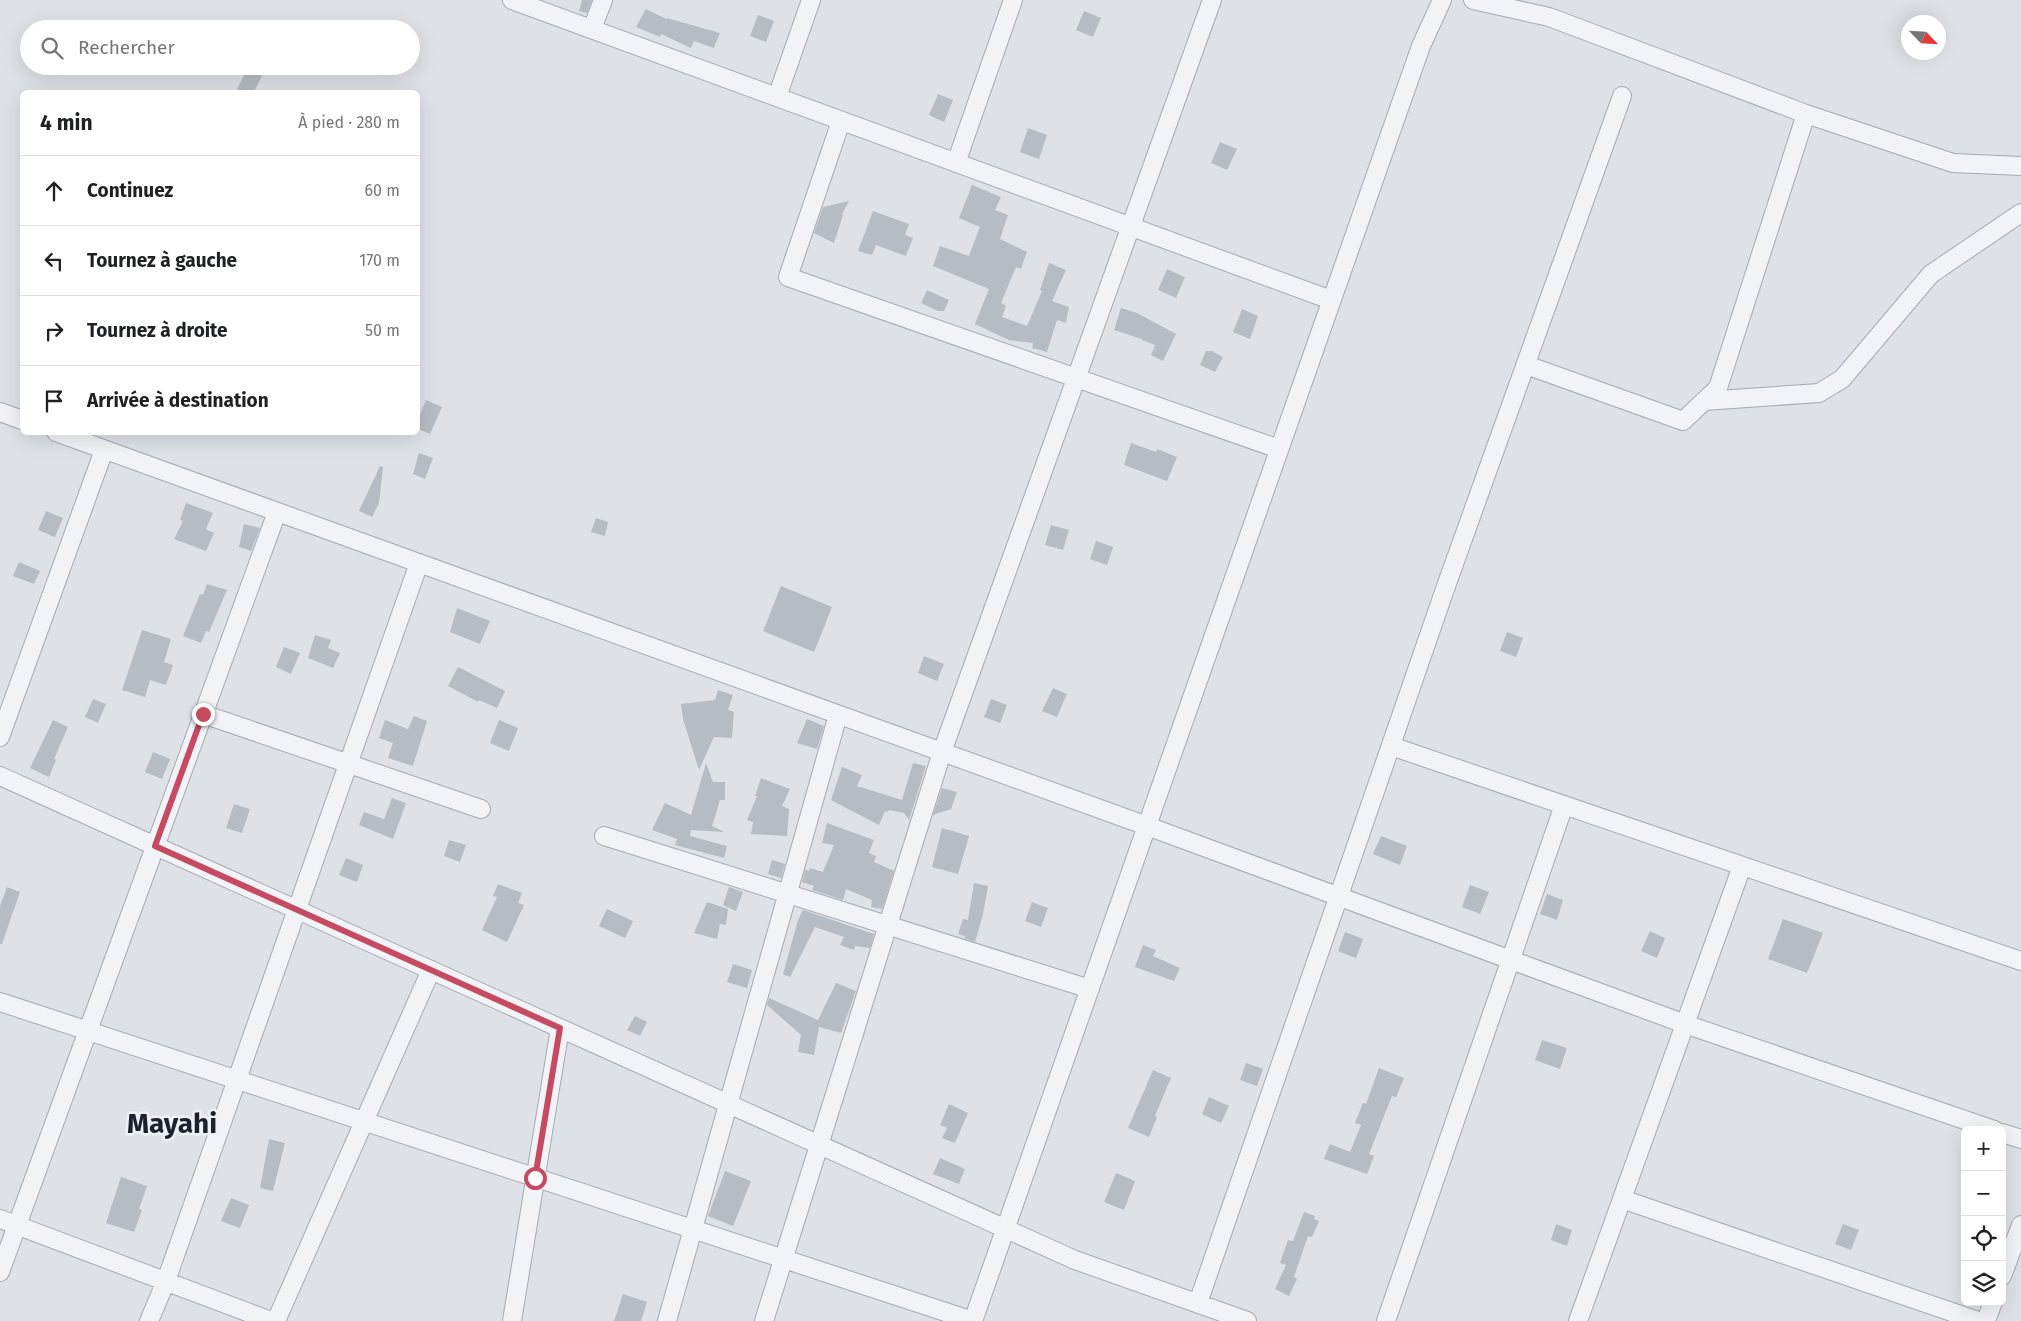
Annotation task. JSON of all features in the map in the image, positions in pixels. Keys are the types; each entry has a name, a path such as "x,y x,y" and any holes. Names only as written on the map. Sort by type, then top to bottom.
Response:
{"street":[{"path":"512,0 1332,300"},
{"path":"592,30 603,0"},
{"path":"777,97 811,0"},
{"path":"956,163 1013,0"},
{"path":"764,1321 942,752 1212,0"},
{"path":"0,1002 973,1321 1421,46 1442,0"},
{"path":"1473,0 1549,17 1806,114 1953,163 2021,166"},
{"path":"1198,1303 1391,746 1622,96"},
{"path":"1526,365 1683,420 1718,388 1806,114"},
{"path":"841,121 788,277 1279,449"},
{"path":"1704,401 1819,393 1842,380 1931,274 2021,213"},
{"path":"0,412 20,419"},
{"path":"64,435 1147,826 1686,1024 1982,1126"},
{"path":"0,737 104,450"},
{"path":"0,1272 277,512"},
{"path":"149,1321 166,1281 418,563"},
{"path":"203,714 481,809"},
{"path":"667,1321 838,715"},
{"path":"1391,746 2021,961"},
{"path":"0,776 1075,1260 1247,1321"},
{"path":"1386,1321 1564,805"},
{"path":"604,836 1090,989"},
{"path":"1578,1321 1742,866"},
{"path":"276,1321 431,970"},
{"path":"512,1321 560,1028"},
{"path":"2006,1134 2021,1139"},
{"path":"1622,1199 1978,1321"},
{"path":"0,1219 272,1321"},
{"path":"2006,1265 2021,1225"},
{"path":"1986,1321 1992,1306"}],"building":[{"path":"582,0 592,0 587,13 579,11"},
{"path":"646,9 666,19 720,33 714,48 694,41 691,48 661,34 660,37 636,27"},
{"path":"1084,11 1101,18 1093,37 1076,30"},
{"path":"758,15 774,21 766,42 750,36"},
{"path":"244,75 262,76 255,90 237,89"},
{"path":"938,94 953,100 944,122 929,115"},
{"path":"1028,128 1047,135 1039,159 1020,152"},
{"path":"1220,142 1237,149 1227,170 1211,163"},
{"path":"972,185 1001,197 995,210 1008,215 1000,239 1027,252 1021,269 1016,267 1001,303 1006,306 1002,317 1027,326 1042,291 1040,290 1049,263 1066,270 1052,301 1069,307 1066,323 1057,320 1047,352 1032,348 1033,343 1009,340 975,324 989,289 933,266 940,246 969,256 980,227 959,218"},
{"path":"849,201 842,214 834,243 814,233 823,207"},
{"path":"873,211 909,224 905,235 913,238 906,256 876,245 872,255 858,251"},
{"path":"1167,269 1185,277 1176,298 1158,290"},
{"path":"927,290 949,300 944,311 938,311 921,303"},
{"path":"1121,308 1137,313 1176,334 1163,361 1151,355 1155,345 1114,330"},
{"path":"1242,309 1258,316 1250,339 1233,332"},
{"path":"1206,351 1212,351 1223,357 1215,372 1200,365"},
{"path":"426,400 442,407 430,434 420,430 420,415"},
{"path":"1131,443 1156,452 1157,449 1177,457 1167,481 1124,465"},
{"path":"419,453 433,458 425,479 413,474"},
{"path":"380,466 383,467 379,503 372,517 359,511"},
{"path":"186,503 213,513 206,529 214,533 206,551 174,539 183,521 180,520"},
{"path":"46,511 63,518 55,537 38,530"},
{"path":"596,518 608,522 605,536 591,532"},
{"path":"244,524 260,528 251,551 239,547"},
{"path":"1051,525 1069,530 1063,550 1045,545"},
{"path":"1096,541 1113,547 1107,565 1090,559"},
{"path":"19,562 40,571 34,584 13,576"},
{"path":"207,584 227,590 209,632 206,631 201,643 183,636 200,594 203,595"},
{"path":"781,586 832,607 814,652 763,631"},
{"path":"457,608 490,621 480,644 450,632"},
{"path":"142,630 171,639 164,662 173,665 166,685 150,680 145,697 122,690"},
{"path":"1507,632 1523,638 1516,657 1500,651"},
{"path":"315,635 331,640 328,648 340,653 333,668 308,658"},
{"path":"284,647 300,653 291,674 276,667"},
{"path":"924,656 944,664 937,681 918,673"},
{"path":"458,667 505,691 497,708 479,700 478,702 448,686"},
{"path":"1053,688 1067,694 1057,717 1042,711"},
{"path":"718,690 733,695 728,710 734,712 732,738 714,737 699,770 683,719 681,704 715,700"},
{"path":"93,699 106,704 98,723 85,717"},
{"path":"991,699 1007,705 1000,723 984,717"},
{"path":"414,716 427,721 413,766 388,758 393,743 379,738 385,720 408,729"},
{"path":"807,719 824,726 817,749 797,743"},
{"path":"53,720 68,727 54,759 56,760 49,777 30,768"},
{"path":"499,720 518,728 509,751 490,743"},
{"path":"153,752 170,759 162,779 145,772"},
{"path":"706,763 713,782 725,782 725,800 720,800 712,826 725,832 691,830 690,836 727,846 724,858 675,845 677,839 652,830 665,803 691,815"},
{"path":"913,763 926,766 909,820 904,813 889,810 888,812 885,811 879,825 831,800 842,767 862,775 857,786 902,800"},
{"path":"761,778 790,789 782,806 789,809 787,836 751,834 753,822 747,820 757,796 755,796"},
{"path":"942,788 957,792 951,809 933,815"},
{"path":"392,798 406,803 393,839 359,825 364,812 384,819"},
{"path":"234,804 250,809 242,833 226,828"},
{"path":"827,823 874,840 869,853 876,856 874,862 894,871 882,909 871,907 872,900 846,889 843,900 812,890 814,886 802,882 805,870 809,871 810,868 823,872 834,845 822,843"},
{"path":"942,828 969,836 958,874 932,867"},
{"path":"1381,836 1407,846 1400,865 1373,854"},
{"path":"449,840 466,845 460,862 444,856"},
{"path":"346,858 363,865 357,882 339,875"},
{"path":"772,860 785,864 781,878 768,874"},
{"path":"974,883 988,886 975,942 958,934 963,919 968,920"},
{"path":"498,884 522,893 518,903 524,905 507,942 482,930 497,897 493,896"},
{"path":"1470,885 1489,892 1480,914 1462,907"},
{"path":"7,887 20,892 2,944 0,944 0,906"},
{"path":"729,887 743,892 736,911 723,905"},
{"path":"1547,894 1563,900 1557,920 1540,914"},
{"path":"707,902 728,909 726,925 720,924 717,939 694,933"},
{"path":"1032,902 1048,908 1041,927 1025,921"},
{"path":"607,909 633,921 625,938 599,926"},
{"path":"803,910 874,934 870,948 855,946 854,950 840,945 844,937 815,927 790,977 783,974 798,920"},
{"path":"1783,919 1823,933 1807,973 1768,959"},
{"path":"1650,931 1665,938 1657,958 1641,951"},
{"path":"1345,932 1363,939 1356,958 1338,951"},
{"path":"1143,945 1156,950 1153,956 1180,968 1174,981 1135,967"},
{"path":"733,964 752,970 747,988 727,982"},
{"path":"836,983 856,991 841,1033 819,1027 814,1055 798,1052 801,1035 767,1005 769,998 818,1020"},
{"path":"635,1016 647,1022 640,1036 627,1030"},
{"path":"1542,1040 1567,1048 1560,1069 1535,1060"},
{"path":"1246,1063 1263,1069 1257,1086 1240,1080"},
{"path":"1379,1068 1404,1078 1396,1097 1392,1096 1369,1154 1374,1156 1367,1174 1324,1159 1330,1144 1350,1152 1361,1125 1355,1123 1363,1103 1366,1104"},
{"path":"1153,1070 1171,1078 1155,1116 1157,1117 1149,1137 1128,1128"},
{"path":"1209,1097 1229,1106 1221,1123 1202,1114"},
{"path":"949,1104 968,1113 955,1143 942,1138 947,1128 940,1125"},
{"path":"269,1139 285,1143 273,1191 260,1188"},
{"path":"940,1158 965,1169 959,1184 933,1174"},
{"path":"725,1171 751,1181 733,1226 708,1216"},
{"path":"1116,1173 1135,1181 1124,1210 1104,1202"},
{"path":"121,1177 147,1186 139,1209 142,1210 134,1232 106,1223"},
{"path":"231,1198 249,1205 240,1228 221,1221"},
{"path":"1304,1212 1315,1216 1314,1219 1319,1221 1312,1237 1308,1236 1294,1277 1297,1279 1289,1296 1275,1289 1286,1265 1280,1263 1288,1240 1293,1241"},
{"path":"1556,1224 1572,1230 1567,1246 1551,1240"},
{"path":"1843,1224 1859,1230 1851,1250 1835,1244"},
{"path":"623,1294 647,1302 641,1321 614,1321"}],"district":[{"name":"Mayahi","path":"172,1123"}],"route":[{"path":"203,714 155,846 560,1028 535,1178"}]}
